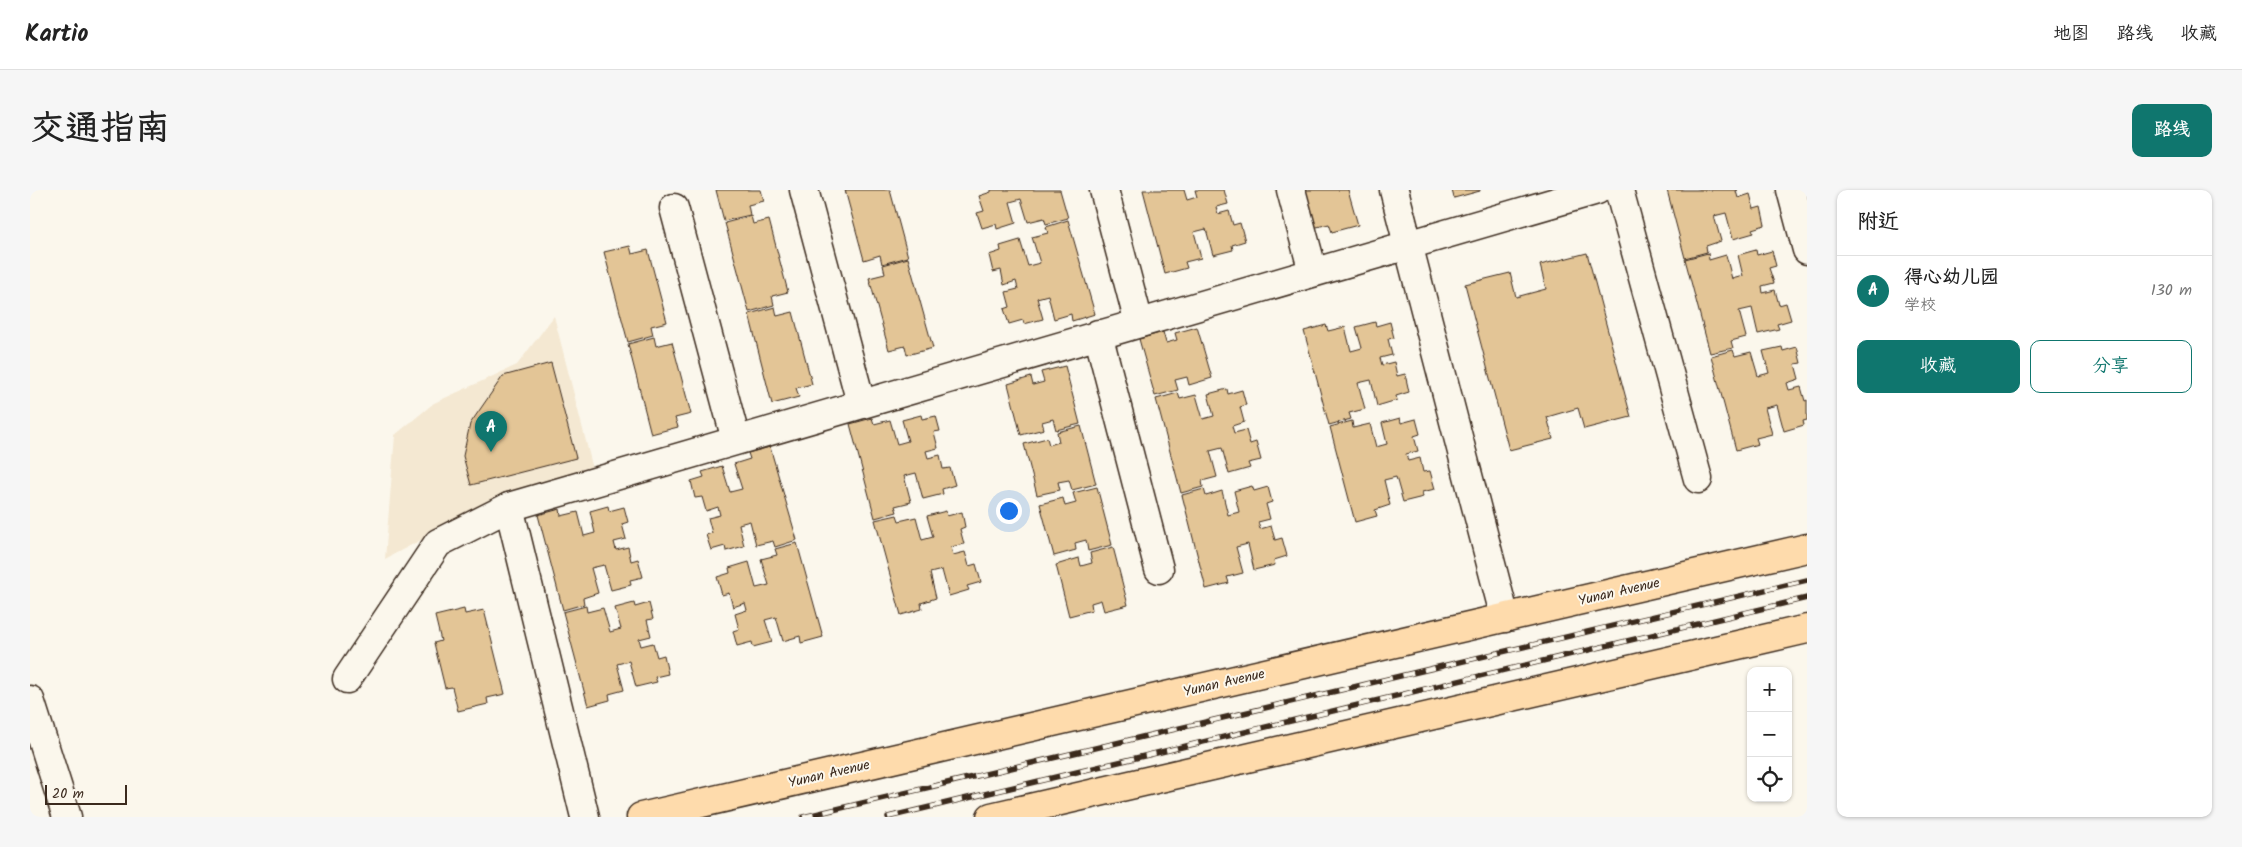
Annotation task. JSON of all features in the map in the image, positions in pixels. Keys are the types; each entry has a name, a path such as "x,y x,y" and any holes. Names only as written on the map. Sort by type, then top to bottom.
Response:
{"highway":[{"name":"Yunan Avenue","path":"641,817 1807,548"},
{"path":"991,817 1807,629"}],"street":[{"path":"804,190 862,403"},
{"path":"1104,190 1139,323"},
{"path":"1292,190 1313,272"},
{"path":"1394,190 1505,618"},
{"path":"347,680 438,543 509,507 1408,244 1518,201 1597,190"},
{"path":"1619,190 1698,479"},
{"path":"1791,190 1807,250"},
{"path":"674,208 736,440"},
{"path":"1098,334 1159,569"},
{"path":"509,507 585,817"},
{"path":"30,700 67,817"}],"shaded area":[{"path":"554,316 593,469 502,497 385,559 395,435 434,403 517,365"}],"building":[{"path":"716,190 761,190 764,201 748,205 750,215 724,221"},
{"path":"845,190 890,190 908,257 882,264 880,255 864,260"},
{"path":"991,190 1060,190 1068,218 1046,224 1044,218 1028,222 1021,199 1010,202 1016,223 997,229 996,224 982,228 977,213 984,211 979,196 991,192"},
{"path":"1143,190 1184,190 1187,200 1197,197 1195,190 1224,190 1228,204 1216,207 1218,214 1229,211 1233,225 1240,223 1245,241 1232,245 1233,250 1213,255 1206,229 1194,232 1201,258 1185,262 1187,268 1165,274"},
{"path":"1303,190 1348,190 1358,225 1332,232 1329,224 1313,228"},
{"path":"1452,190 1480,190 1480,191 1454,198"},
{"path":"1667,190 1738,190 1736,191 1738,198 1750,194 1754,209 1761,207 1765,225 1752,229 1754,233 1733,239 1726,213 1714,216 1721,241 1706,246 1707,252 1685,258"},
{"path":"751,216 753,224 769,220 788,292 772,296 774,305 749,312 725,223"},
{"path":"1068,220 1095,314 1072,321 1071,314 1054,319 1048,295 1037,298 1043,319 1024,324 1023,320 1009,324 1004,309 1010,307 1006,292 1018,289 1016,281 1004,285 1001,270 993,272 989,255 1001,251 1000,246 1020,240 1028,266 1040,263 1032,237 1048,233 1046,227"},
{"path":"630,246 632,254 648,250 667,322 651,326 653,335 628,342 604,252"},
{"path":"1756,250 1757,255 1772,251 1776,266 1769,268 1774,283 1762,286 1763,293 1775,290 1779,305 1786,303 1791,320 1777,324 1779,329 1758,334 1752,308 1739,311 1746,337 1731,341 1733,348 1710,353 1685,259 1708,253 1709,260 1726,255 1732,279 1743,276 1738,255"},
{"path":"1587,253 1631,417 1584,429 1578,408 1547,417 1553,439 1509,450 1465,284 1510,273 1516,297 1546,289 1540,265"},
{"path":"908,258 933,348 907,355 905,346 889,350 869,278 885,274 883,265"},
{"path":"775,307 777,316 793,312 812,384 796,388 799,397 772,404 749,314"},
{"path":"1375,322 1376,326 1390,322 1394,338 1388,339 1392,355 1380,358 1382,365 1394,362 1397,376 1405,374 1409,392 1396,396 1397,400 1377,406 1371,380 1358,383 1365,409 1349,413 1351,419 1329,425 1304,331 1326,325 1328,331 1345,327 1351,351 1362,348 1356,327"},
{"path":"1197,327 1212,378 1189,385 1187,377 1175,380 1178,390 1155,396 1139,339 1163,332 1166,343 1177,340 1175,333"},
{"path":"654,337 656,346 672,342 691,414 675,418 678,427 651,434 628,344"},
{"path":"1782,347 1783,351 1797,347 1801,363 1795,364 1799,379 1787,383 1789,390 1801,387 1805,401 1807,400 1807,420 1803,421 1804,425 1784,431 1777,405 1765,408 1772,434 1756,438 1758,444 1736,450 1711,356 1733,350 1735,356 1751,352 1758,376 1769,373 1763,351"},
{"path":"551,363 576,458 471,485 463,456 470,424 503,376"},
{"path":"1065,366 1080,424 1056,430 1053,419 1042,422 1044,429 1021,435 1008,384 1031,377 1033,385 1044,382 1041,372"},
{"path":"1227,389 1228,394 1242,390 1246,405 1240,407 1244,422 1232,426 1234,433 1246,430 1250,444 1256,442 1261,460 1248,463 1250,468 1229,474 1222,448 1210,451 1217,477 1202,481 1203,487 1181,493 1156,399 1178,393 1180,399 1196,395 1203,419 1214,416 1208,394"},
{"path":"921,415 922,419 936,416 940,431 934,432 938,448 926,451 928,458 940,455 943,469 950,468 955,485 942,489 943,494 923,499 916,473 904,476 911,502 895,506 897,512 875,518 850,424 872,418 874,424 890,420 897,444 908,441 902,420"},
{"path":"1400,418 1401,423 1416,419 1420,434 1414,436 1418,451 1406,454 1408,461 1420,458 1423,472 1430,471 1435,489 1422,492 1423,497 1403,502 1396,477 1384,480 1390,505 1375,510 1377,516 1355,522 1330,427 1352,421 1353,428 1370,424 1376,447 1387,444 1382,423"},
{"path":"1081,426 1096,484 1072,490 1069,480 1058,482 1060,490 1037,495 1024,444 1047,438 1049,445 1059,442 1057,432"},
{"path":"770,447 797,540 775,547 773,541 756,545 750,521 739,524 744,546 726,551 725,546 711,550 706,535 712,533 708,518 720,515 718,507 706,511 702,497 695,498 691,481 704,477 702,472 722,466 730,492 742,489 734,464 750,459 748,453"},
{"path":"1252,486 1254,491 1268,487 1272,502 1266,504 1270,519 1258,522 1260,529 1271,526 1275,540 1282,538 1287,556 1274,560 1275,565 1254,570 1248,544 1236,547 1243,573 1227,577 1229,583 1206,589 1182,495 1204,489 1206,496 1222,491 1228,515 1239,512 1234,491"},
{"path":"1097,487 1112,545 1088,551 1086,540 1075,543 1076,550 1054,556 1040,504 1063,498 1065,506 1076,503 1073,493"},
{"path":"608,506 609,511 624,507 628,522 622,524 626,539 614,542 616,550 628,547 631,561 638,559 643,577 630,580 631,585 611,590 604,565 591,568 598,593 583,598 584,604 563,610 538,515 560,509 561,516 578,512 584,536 595,533 590,511"},
{"path":"946,511 947,516 962,512 965,527 960,529 964,544 951,547 953,555 965,552 969,566 976,564 981,582 967,586 969,590 949,596 942,570 930,573 936,598 921,603 922,609 901,615 875,520 897,515 899,521 916,517 922,540 933,537 927,516"},
{"path":"797,543 823,637 801,643 800,636 783,641 776,617 765,620 772,642 753,647 752,642 737,646 733,631 739,629 735,614 747,610 745,603 733,607 729,593 722,595 717,577 730,573 729,568 749,562 756,588 769,585 761,559 777,555 775,549"},
{"path":"1113,547 1128,605 1104,611 1101,600 1091,603 1092,610 1069,616 1056,565 1079,558 1081,566 1092,563 1090,553"},
{"path":"634,603 635,607 649,603 653,619 647,620 651,636 639,639 641,646 653,643 657,657 664,655 668,674 655,677 657,682 636,687 629,661 617,664 624,690 609,694 610,700 588,706 563,612 586,606 587,612 603,608 610,632 621,629 615,608"},
{"path":"464,609 465,614 484,610 505,694 487,698 488,704 458,711 452,687 445,688 434,643 441,641 435,616"}],"railway":[{"path":"803,817 1807,580"},
{"path":"888,817 1807,598"}],"place":[{"name":"得心幼儿园","path":"491,452"}]}
